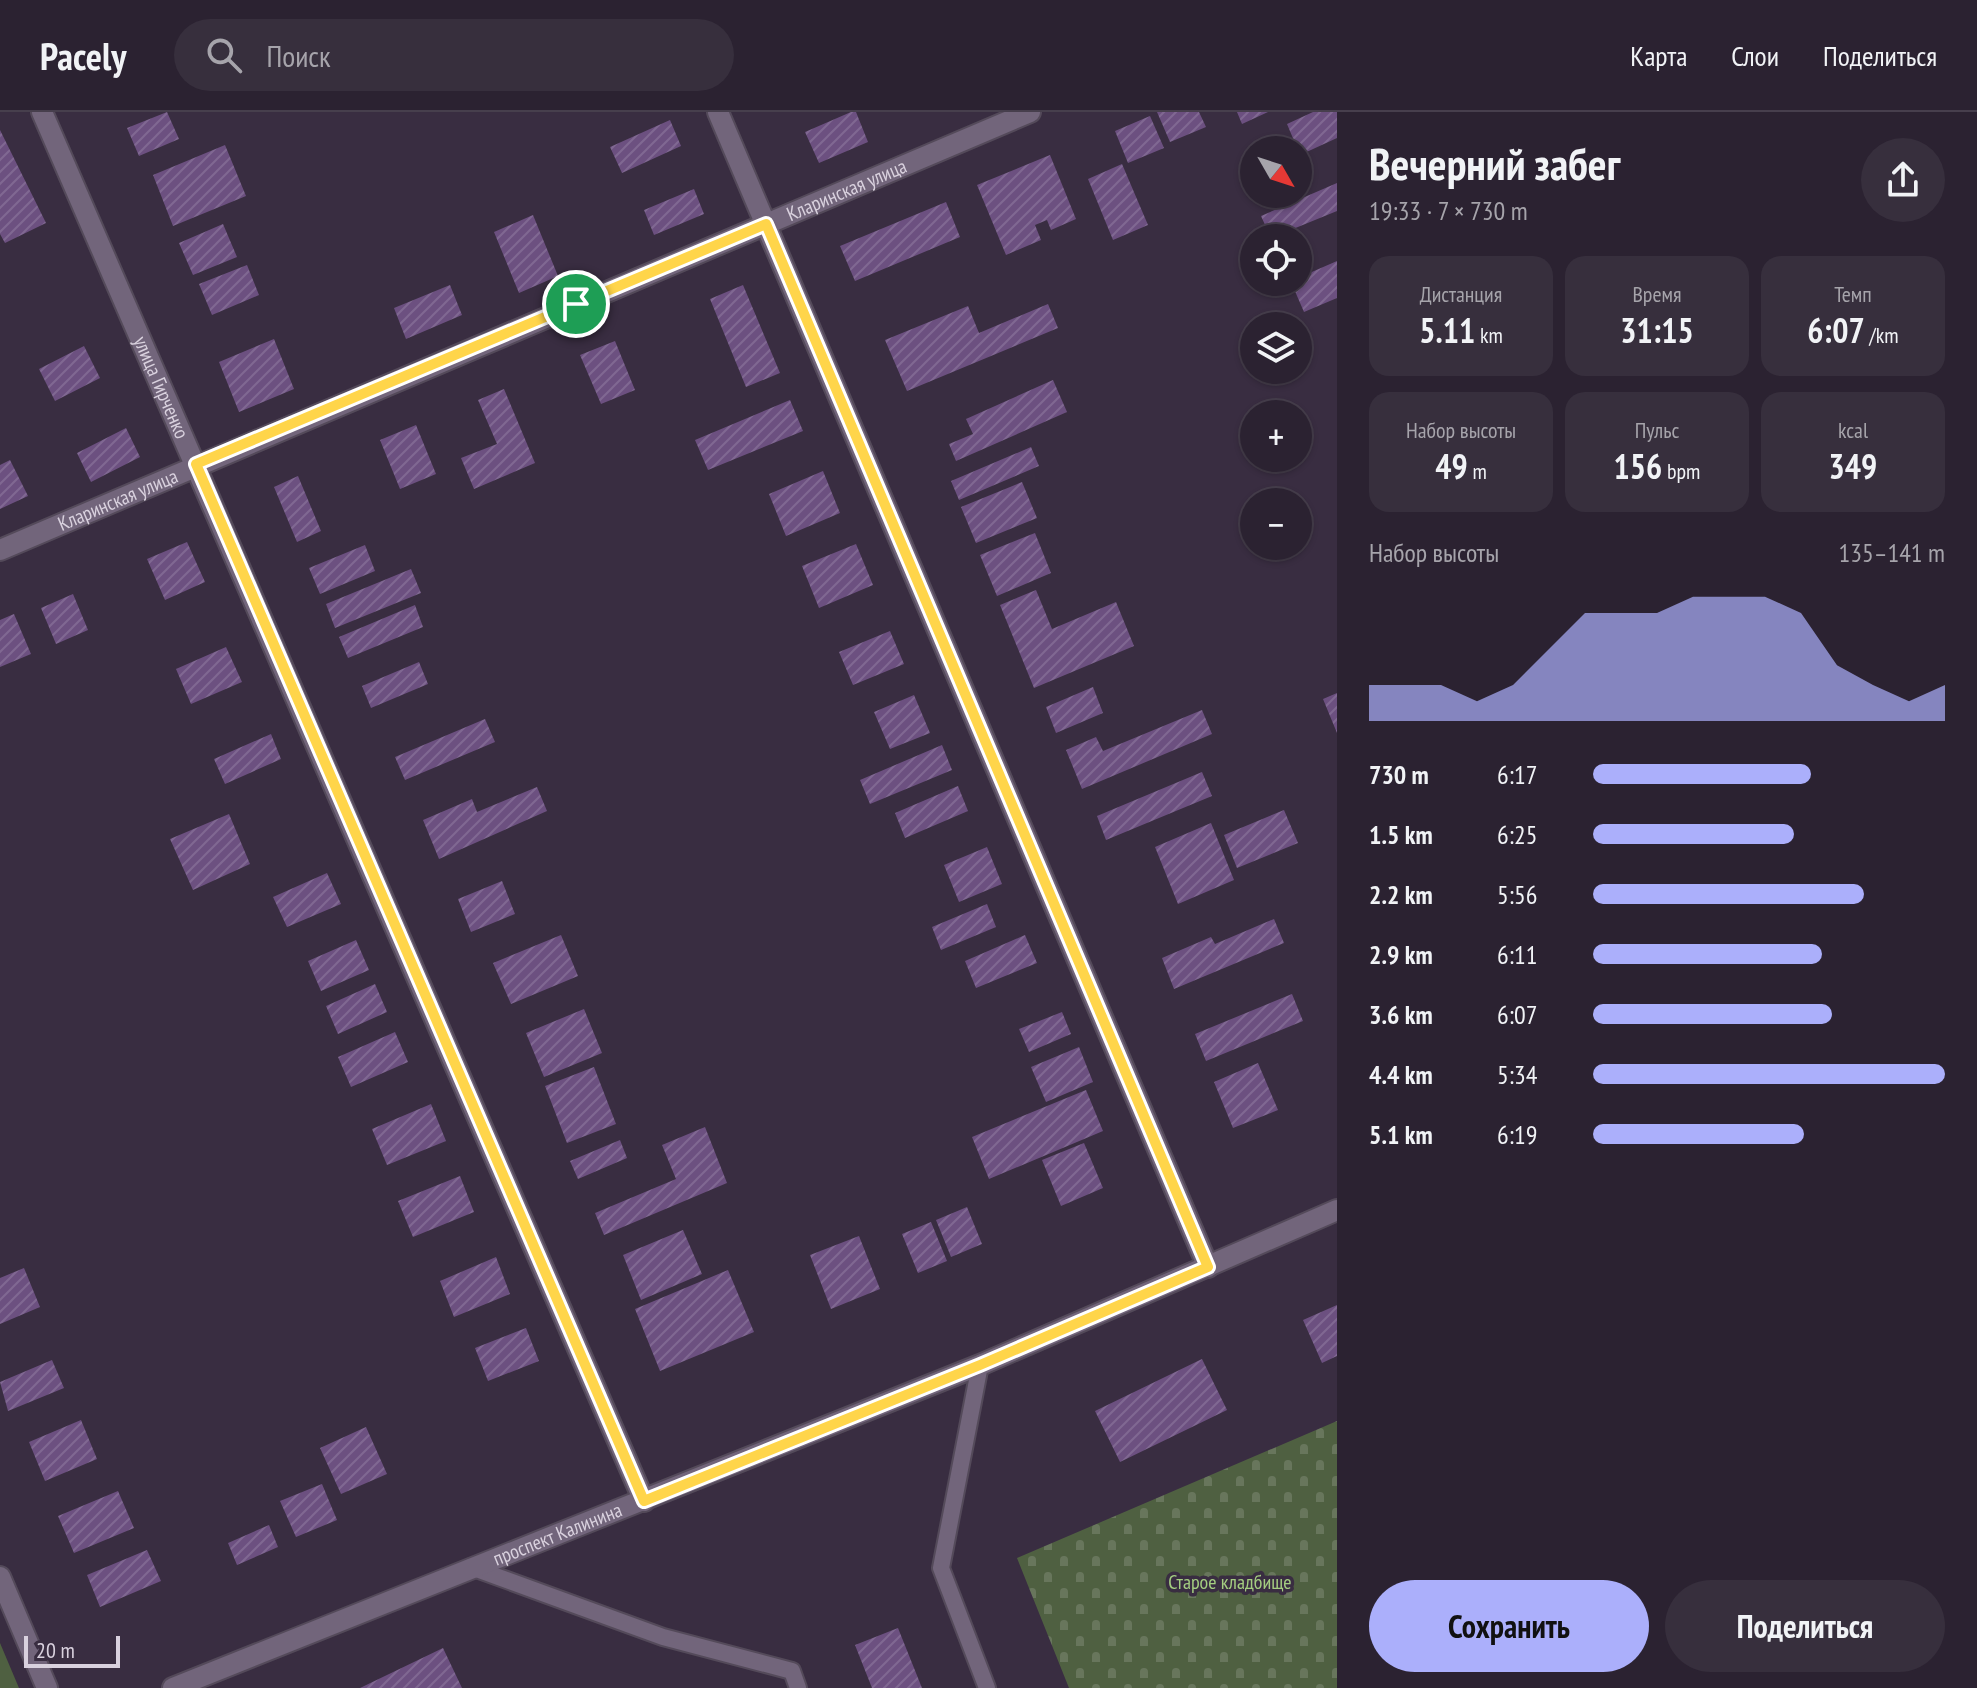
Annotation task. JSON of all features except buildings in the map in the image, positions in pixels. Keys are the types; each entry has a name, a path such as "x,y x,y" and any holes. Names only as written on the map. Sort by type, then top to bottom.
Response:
{"street":[{"name":"улица Гирченко","path":"42,112 644,1501"},
{"path":"718,112 1208,1267"},
{"name":"Кларинская улица","path":"0,550 196,464 1030,112"},
{"name":"проспект Калинина","path":"173,1688 980,1365 1337,1210"},
{"path":"0,1577 47,1688"}],"lane":[{"path":"980,1365 941,1568 987,1688"},
{"path":"471,1567 663,1637 792,1671 798,1688"}],"green space":[{"name":"Старое кладбище","path":"1337,1421 1337,1688 1069,1688 1017,1558"},
{"path":"0,1643 19,1688 0,1688"}],"route":[{"path":"766,224 1208,1267 980,1365 644,1501 196,464 576,304 766,224"}]}
